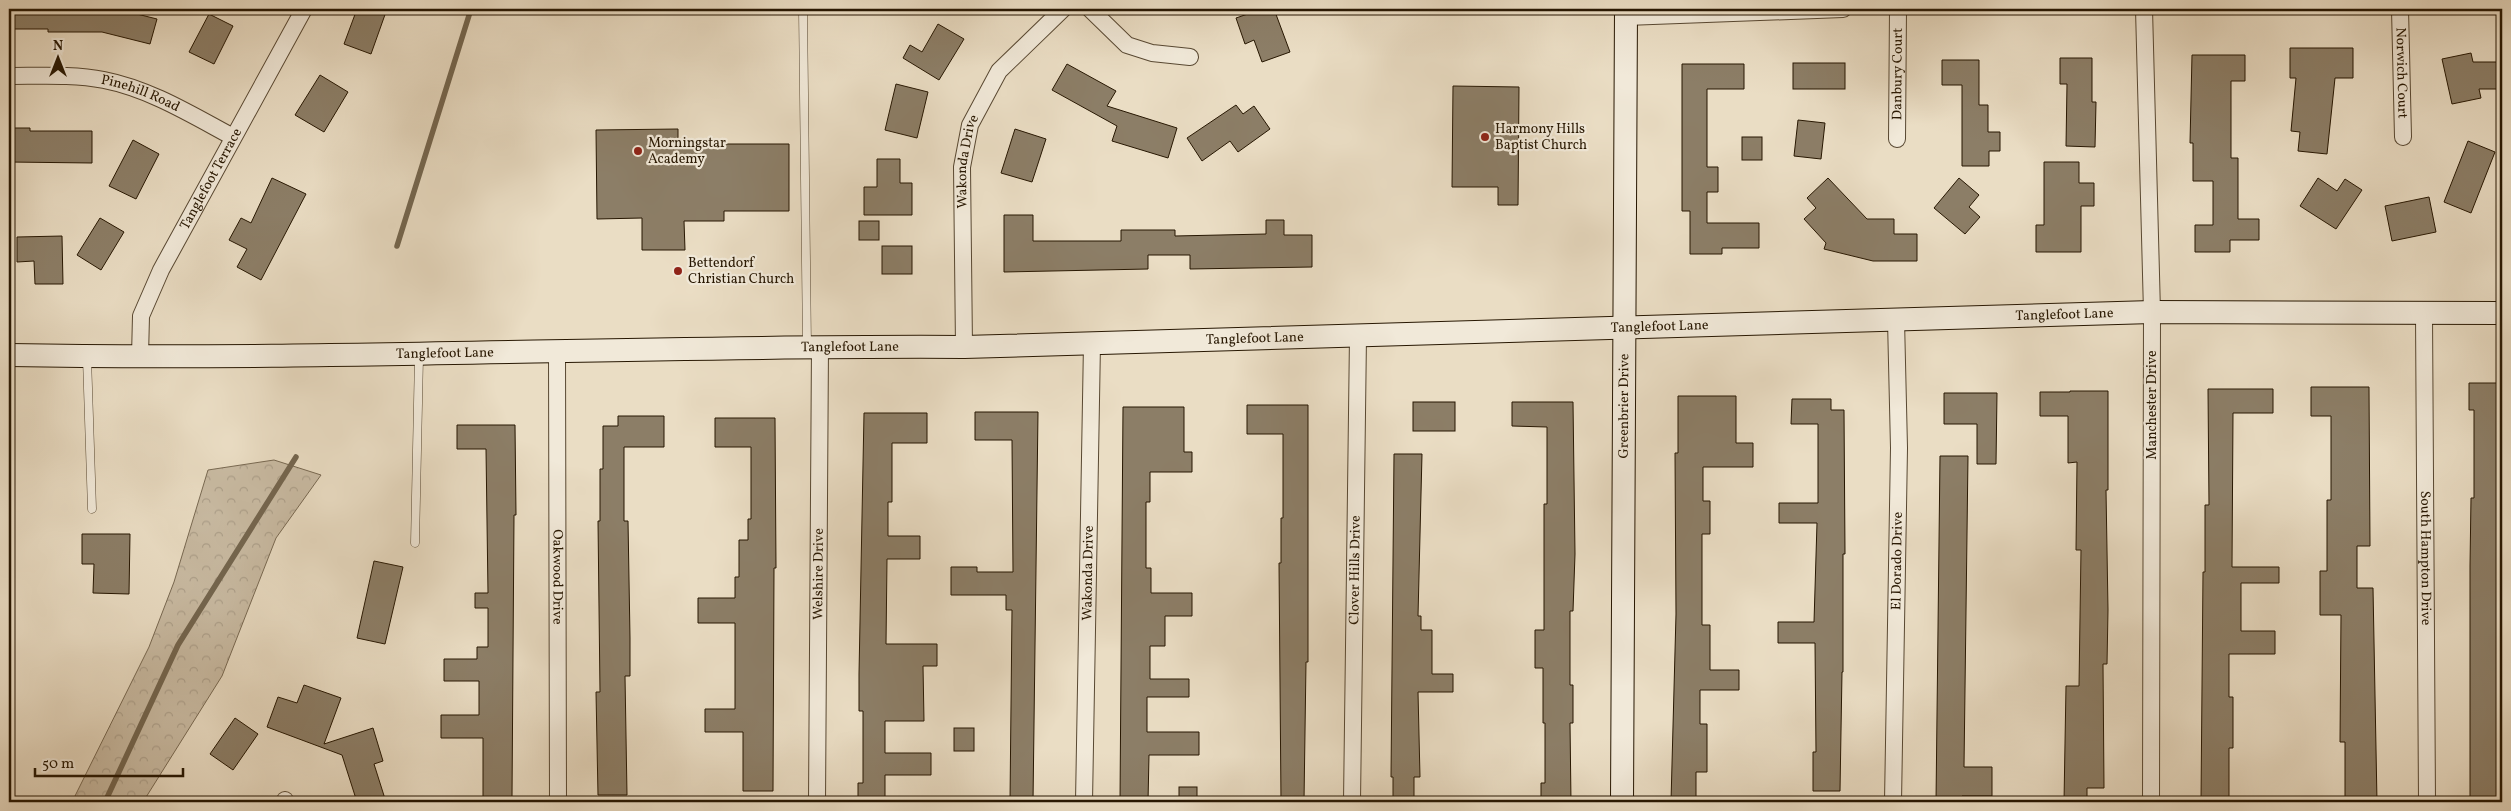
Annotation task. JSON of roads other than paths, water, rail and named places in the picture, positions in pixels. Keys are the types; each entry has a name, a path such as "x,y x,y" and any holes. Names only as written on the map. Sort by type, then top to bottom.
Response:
{"main road":[{"name":"Greenbrier Drive","path":"1622,802 1626,329 1626,13"},
{"name":"Tanglefoot Lane","path":"9,355 419,355 814,346 964,347 1626,329 2152,312 2502,313"}],"street":[{"name":"Tanglefoot Terrace","path":"140,356 141,316 161,270 304,9"},
{"name":"Wakonda Drive","path":"964,347 962,167 970,125 999,71 1063,9"},
{"path":"1090,9 1127,45 1152,53 1190,57"},
{"path":"1626,13 1843,9"},
{"name":"Danbury Court","path":"1897,139 1898,9"},
{"name":"Manchester Drive","path":"2144,9 2152,312 2150,802"},
{"name":"Norwich Court","path":"2400,9 2403,137"},
{"name":"Pinehill Road","path":"9,76 104,80 156,97 233,137"},
{"name":"South Hampton Drive","path":"2424,314 2427,802"},
{"name":"El Dorado Drive","path":"1894,802 1899,448 1896,320"},
{"name":"Clover Hills Drive","path":"1352,802 1358,336"},
{"name":"Wakonda Drive","path":"1084,802 1092,343"},
{"name":"Welshire Drive","path":"814,346 817,802"},
{"name":"Oakwood Drive","path":"557,352 558,802"}],"lane":[{"path":"802,9 814,346"},
{"path":"415,543 419,355"},
{"path":"87,356 92,509"}],"waterway":[{"path":"397,246 471,9"},
{"path":"105,802 178,645 296,457"}],"place":[{"name":"Harmony Hills Baptist Church","path":"1485,137"},
{"name":"Morningstar Academy","path":"638,151"},
{"name":"Bettendorf Christian Church","path":"678,271"}]}
